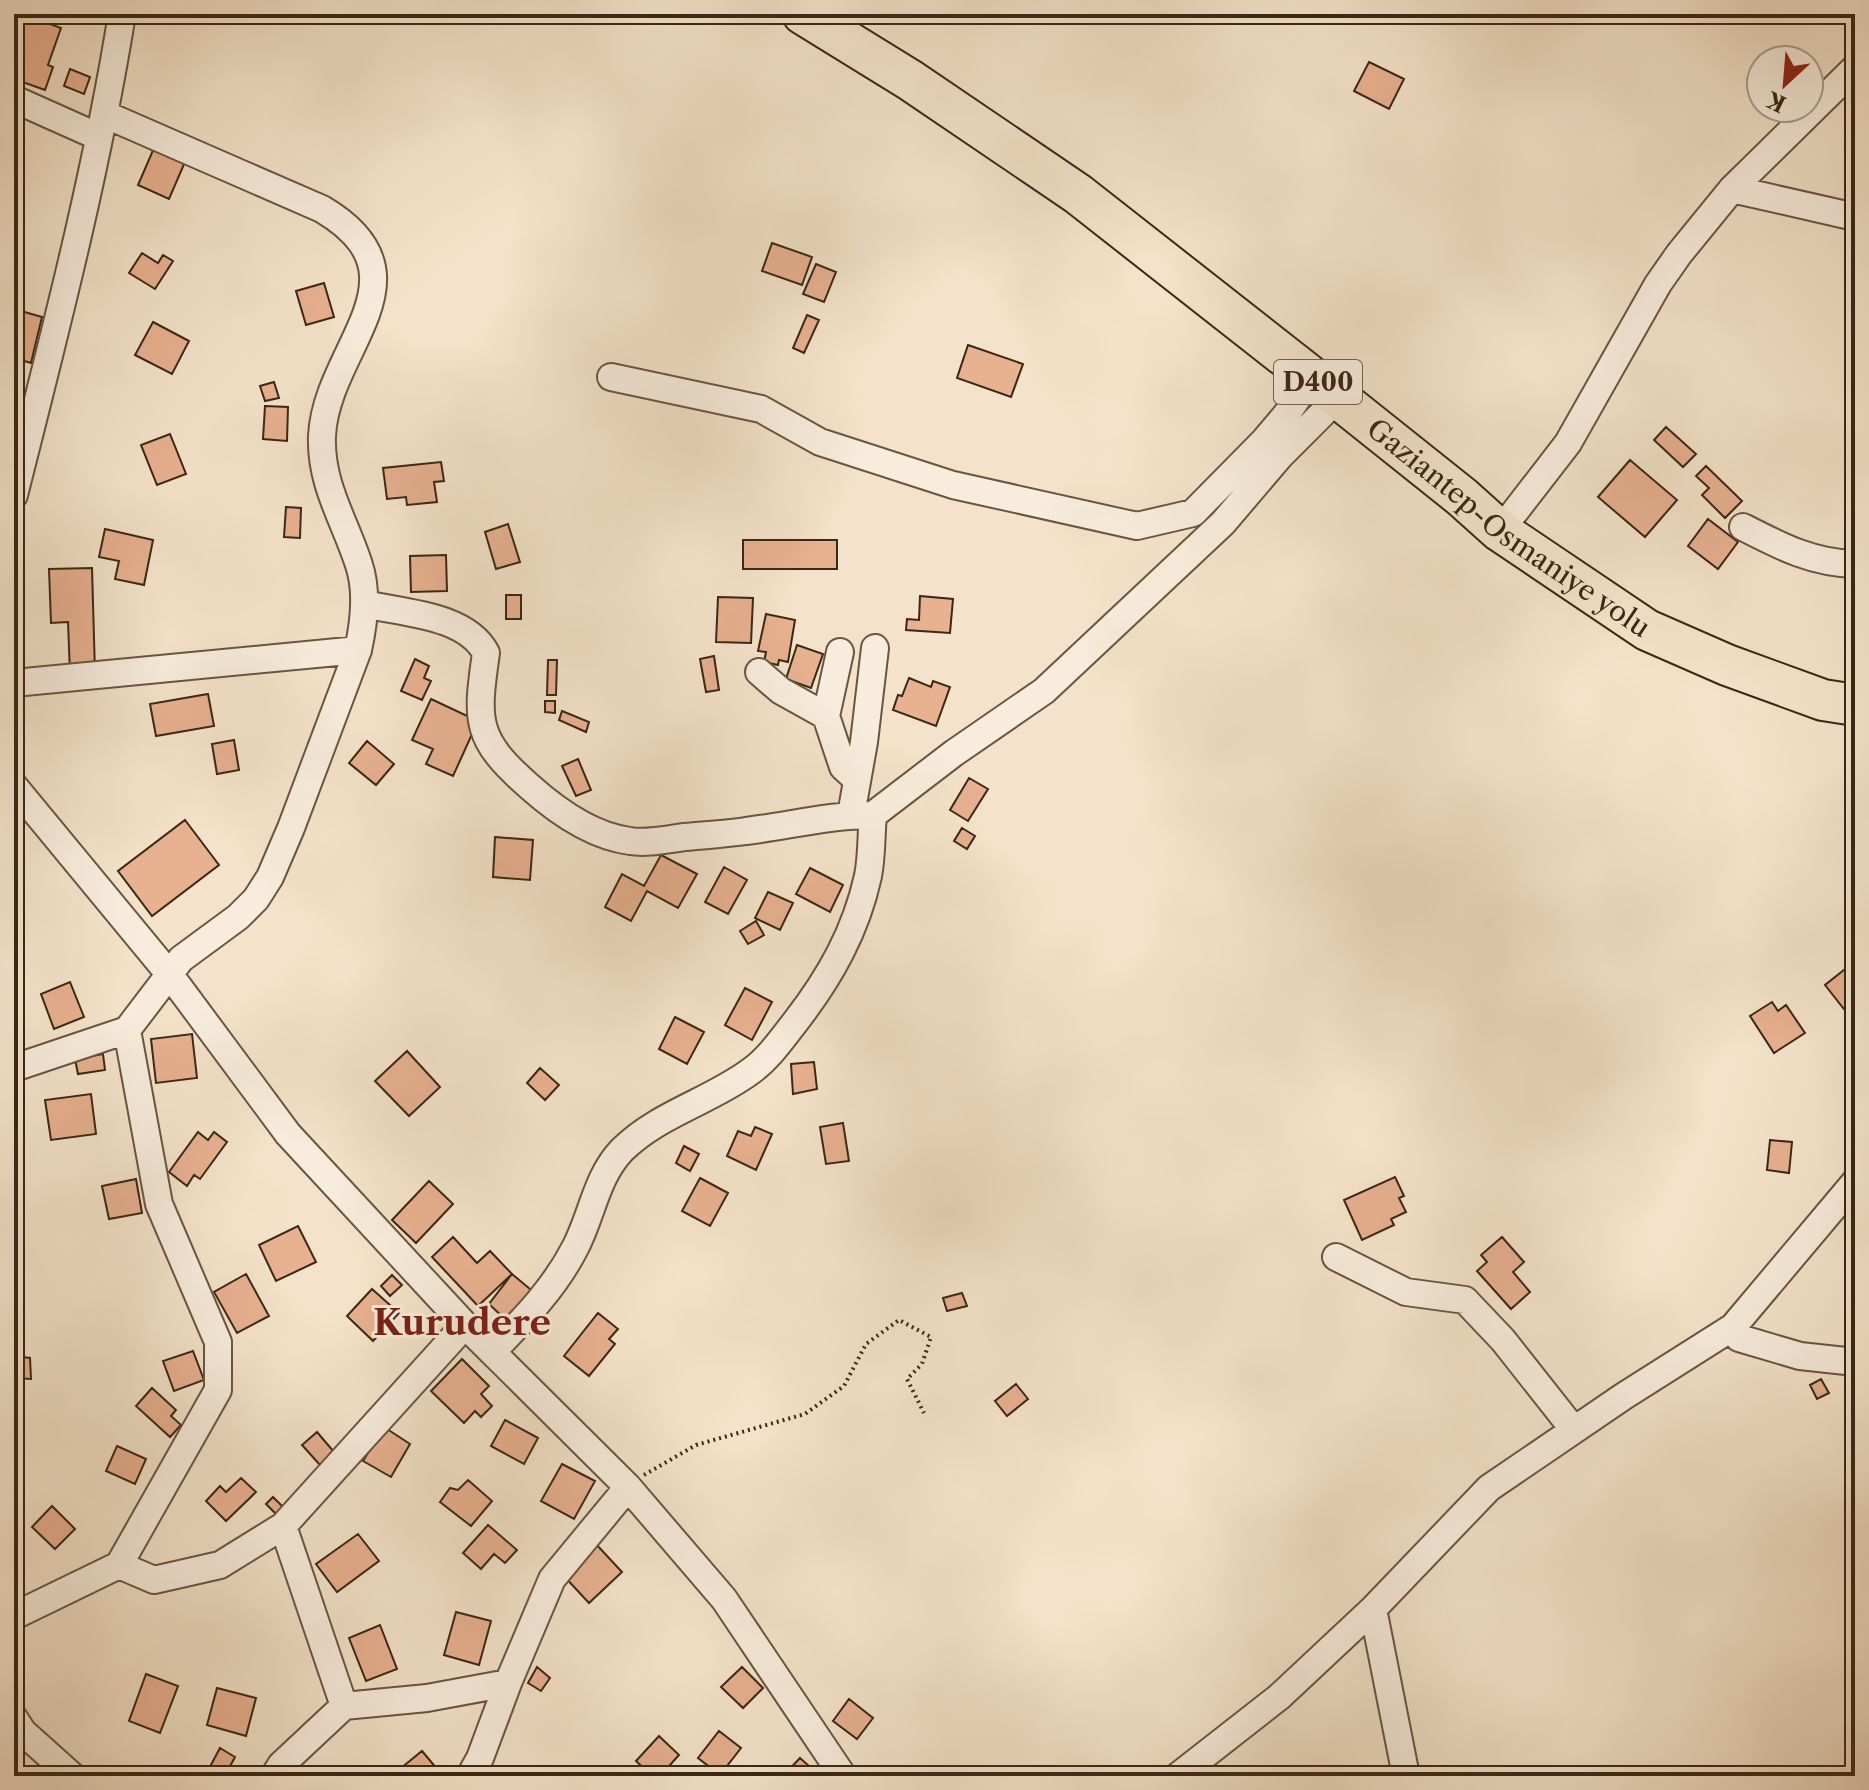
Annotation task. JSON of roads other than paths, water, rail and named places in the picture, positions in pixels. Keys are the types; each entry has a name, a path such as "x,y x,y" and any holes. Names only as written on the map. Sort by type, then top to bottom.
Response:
{"highway":[{"name":"Gaziantep-Osmaniye yolu","path":"803,14 910,80 1078,194 1462,497 1500,531 1647,630 1795,690 1823,700 1855,705"}],"street":[{"path":"14,495 25,405 62,305 102,126 122,14"},
{"path":"1500,531 1568,443 1658,284 1732,189 1855,68"},
{"path":"14,99 102,126 322,209 343,221 359,238 368,254 373,274 370,309 334,380 325,409 322,435 328,488 360,567 364,604 358,650 270,877 256,899 238,917 181,959 127,1030 14,1068"},
{"path":"1732,189 1855,217"},
{"path":"611,377 761,409 820,442 953,485 1137,526 1193,513 1286,415 1325,388"},
{"path":"364,604 448,622 477,638 486,653 479,705 484,732 493,751 551,806 605,835 633,842 745,832 862,815 1044,691 1223,523 1280,456 1325,388"},
{"path":"1743,527 1793,553 1822,562 1855,564"},
{"path":"492,1352 534,1309 559,1276 576,1246 603,1177 621,1151 671,1115 751,1072 771,1053 817,994 841,953 860,907 868,873 856,779 872,689 875,648"},
{"path":"14,683 358,650"},
{"path":"840,652 826,716 843,767 856,779"},
{"path":"759,672 781,691 826,716"},
{"path":"14,786 170,975 288,1134 465,1325 628,1487 724,1599 843,1776"},
{"path":"14,1616 119,1565 218,1390 218,1342 159,1204 127,1030"},
{"path":"1178,1776 1279,1697 1373,1609 1489,1488 1733,1327 1855,1182"},
{"path":"1336,1257 1406,1292 1465,1300 1503,1340 1574,1430"},
{"path":"119,1565 154,1580 220,1565 283,1526 465,1325"},
{"path":"1733,1327 1739,1338 1800,1356 1855,1362"},
{"path":"470,1776 552,1579 628,1487"},
{"path":"283,1526 344,1706"},
{"path":"1373,1609 1406,1776"},
{"path":"274,1776 281,1765 344,1706 427,1698 508,1683"},
{"path":"17,1731 72,1776"}],"district":[{"name":"Kurudere","path":"462,1322"}]}
